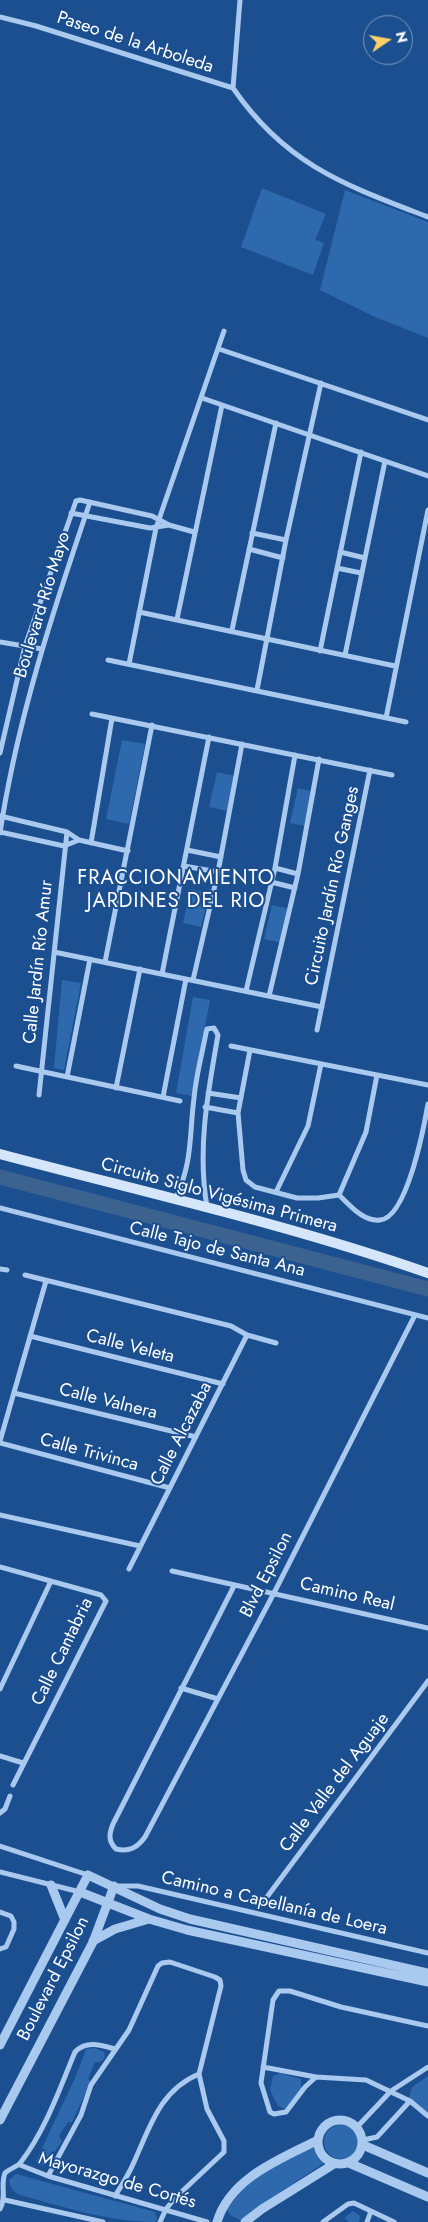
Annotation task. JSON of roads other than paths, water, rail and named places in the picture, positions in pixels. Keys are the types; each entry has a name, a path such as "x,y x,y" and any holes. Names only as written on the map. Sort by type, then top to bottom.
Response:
{"main road":[{"name":"Circuito Siglo Vigésima Primera","path":"0,1154 207,1208 376,1255 428,1273"}],"street":[{"path":"240,0 232,88 260,124 312,167 353,189 428,217"},
{"name":"Paseo de la Arboleda","path":"0,17 36,26 232,88"},
{"path":"129,664 156,528 224,331"},
{"path":"218,349 428,420"},
{"path":"257,690 286,540 321,383"},
{"path":"202,398 428,476"},
{"path":"177,619 222,405"},
{"path":"232,630 276,423"},
{"path":"320,651 360,452"},
{"path":"345,655 385,461"},
{"name":"Boulevard Río Mayo","path":"0,753 25,646 71,513 76,502 80,500 90,502 42,649 20,728 1,817 0,833"},
{"path":"90,502 152,516 170,525 194,532"},
{"path":"386,718 428,510"},
{"path":"71,513 85,517 156,528 170,525"},
{"path":"252,533 286,540"},
{"path":"249,549 283,558"},
{"path":"340,552 365,558"},
{"path":"337,568 362,573"},
{"path":"139,612 232,630 320,651 395,666"},
{"path":"0,642 42,649"},
{"path":"108,660 406,722"},
{"name":"Circuito Jardín Río Ganges","path":"92,714 319,759 392,776"},
{"path":"91,843 112,718"},
{"path":"104,962 152,725"},
{"path":"162,974 209,737"},
{"path":"193,980 218,872 242,744"},
{"path":"246,991 275,868 295,755"},
{"path":"269,996 298,874 319,759"},
{"name":"Circuito Jardín Río Ganges","path":"317,1030 370,770"},
{"path":"1,817 67,832 78,840 128,851"},
{"name":"Calle Jardín Río Amur","path":"39,1096 64,846 67,832"},
{"path":"0,833 64,846 78,840"},
{"path":"187,850 221,857"},
{"path":"184,866 218,872"},
{"path":"275,868 298,874"},
{"path":"272,882 295,888"},
{"name":"Circuito Jardín Río Ganges","path":"54,952 322,1007"},
{"path":"66,1077 90,959"},
{"path":"116,1088 140,969"},
{"path":"163,1098 186,979"},
{"path":"175,1200 184,1180 189,1161 194,1096 206,1033 207,1029 214,1028 218,1035 205,1108 202,1162 207,1208"},
{"path":"231,1046 428,1085"},
{"path":"250,1050 238,1113 243,1170 246,1180 255,1187 307,1199 339,1194 367,1218 378,1221 388,1218 396,1208 414,1168 428,1104"},
{"path":"276,1192 308,1126 321,1064"},
{"path":"16,1066 180,1101"},
{"path":"339,1194 366,1132 377,1075"},
{"path":"208,1093 241,1098"},
{"path":"205,1108 238,1113"},
{"path":"189,1161 202,1162"},
{"name":"Calle Tajo de Santa Ana","path":"0,1208 428,1318"},
{"path":"0,1268 7,1270"},
{"path":"25,1276 231,1326 276,1344"},
{"path":"0,1442 46,1281"},
{"name":"Blvd Epsilon","path":"234,1586 112,1824 110,1841 116,1849 133,1849 139,1845 274,1593 415,1315"},
{"name":"Calle Alcazaba","path":"129,1569 247,1334"},
{"name":"Calle Veleta","path":"30,1336 223,1384"},
{"name":"Calle Valnera","path":"14,1393 196,1437"},
{"name":"Calle Trivinca","path":"0,1442 170,1488"},
{"path":"0,1515 140,1546"},
{"name":"Calle Cantabria","path":"0,1567 101,1595 106,1601 13,1785"},
{"name":"Camino Real","path":"172,1571 428,1628"},
{"path":"0,1689 51,1581"},
{"name":"Calle Valle del Aguaje","path":"264,1901 428,1681"},
{"path":"181,1688 218,1699"},
{"path":"0,1756 23,1762"},
{"path":"0,1813 5,1809 10,1796"},
{"path":"0,1846 88,1875 160,1910 190,1920 428,1973"},
{"path":"0,1872 80,1892 149,1919 222,1938 428,1982"},
{"name":"Boulevard Epsilon","path":"0,2045 88,1875"},
{"path":"51,1885 65,1920"},
{"name":"Boulevard Epsilon","path":"0,2120 93,1942 114,1886"},
{"name":"Camino a Capellanía de Loera","path":"114,1886 138,1886 428,1953"},
{"path":"0,1912 11,1916 14,1926 6,1947 0,1950"},
{"path":"93,1942 114,1929 149,1919"},
{"path":"48,2176 81,2115 91,2085 129,2030 154,1972 161,1964 170,1962 215,1977 220,1982 199,2074 207,2109 224,2141 224,2152 191,2181 166,2209 160,2222"},
{"path":"316,2077 305,2087 286,2112 274,2114 268,2108 260,2083 273,2000 280,1991 285,1990 341,2007 428,2026"},
{"path":"0,2209 5,2200 2,2183 5,2172 20,2165 48,2117 75,2052 82,2046 96,2044 115,2049"},
{"path":"263,2066 316,2077 361,2079 410,2101 428,2116"},
{"path":"357,2127 391,2091 428,2067"},
{"path":"115,2196 134,2164 153,2118 163,2101 181,2082 199,2074"},
{"path":"363,2142 377,2138 410,2101"},
{"path":"334,2164 322,2154 318,2140 324,2126 330,2122 344,2120 357,2127 363,2142 358,2156 349,2163"},
{"path":"217,2222 224,2203 240,2185 272,2164 318,2140"},
{"path":"363,2142 428,2173"},
{"path":"245,2222 255,2218 334,2164 349,2163 428,2197"},
{"name":"Mayorazgo de Cortés","path":"20,2165 48,2176 207,2222"},
{"path":"5,2200 79,2220 103,2222"},
{"path":"324,2222 351,2203 359,2204 394,2222"},
{"path":"367,2222 371,2211"}],"waterway":[{"path":"0,1177 428,1289"}],"district":[{"name":"FRACCIONAMIENTO JARDINES DEL RIO","path":"176,890"}]}
